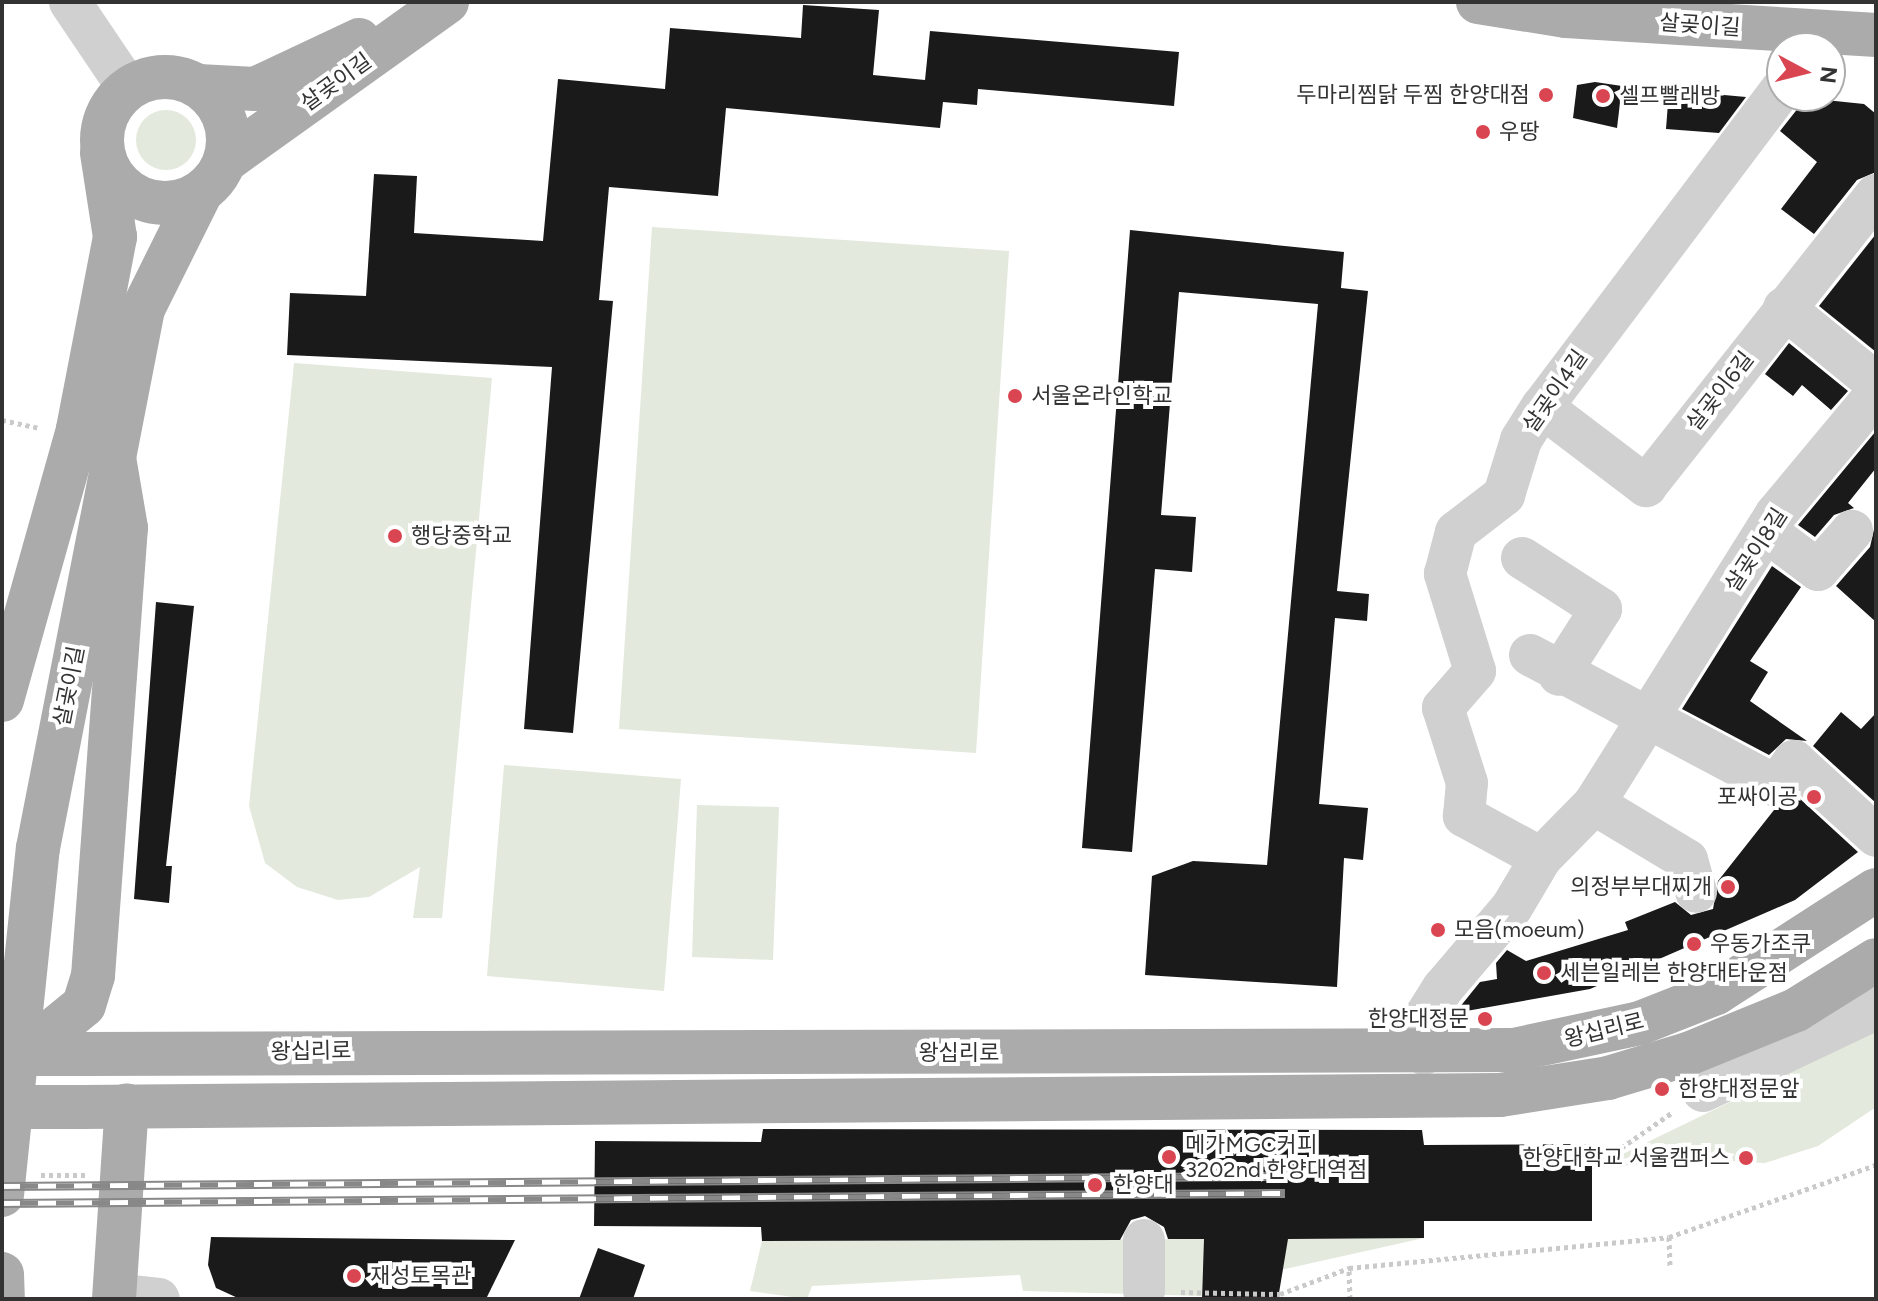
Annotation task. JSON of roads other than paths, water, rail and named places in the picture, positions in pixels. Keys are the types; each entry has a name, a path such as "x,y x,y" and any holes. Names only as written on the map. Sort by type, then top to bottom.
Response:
{"main road":[{"name":"살곶이길","path":"198,86 236,91 275,82 436,2"},
{"name":"살곶이길","path":"2,1195 38,848 143,309 212,178 447,2"},
{"name":"살곶이길","path":"1478,2 1566,16 1766,36"},
{"name":"살곶이길","path":"1846,38 1876,35"},
{"path":"2,700 62,429 115,237 102,153 106,117 128,88 163,76 198,86 225,118 212,178 181,202 140,200 110,172 102,153"},
{"path":"13,1054 84,1005 93,976 126,528 114,458 62,429"},
{"name":"왕십리로","path":"13,1054 1424,1054 1514,1050 1640,1023 1749,976 1876,890"},
{"name":"왕십리로","path":"2,1107 1500,1095 1675,1058 1796,1010 1876,960"},
{"path":"115,1296 127,1105"},
{"path":"2,1274 3,1299"}],"street":[{"path":"70,2 128,88"},
{"name":"살곶이4길","path":"1541,858 1464,816 1467,783 1443,708 1475,671 1445,574 1456,532 1504,495 1521,440 1542,407 1766,110"},
{"name":"살곶이6길","path":"1542,407 1646,486 1876,195"},
{"path":"1784,308 1876,383"},
{"name":"살곶이8길","path":"1424,1054 1426,1015 1512,907 1541,858 1594,804 1766,531 1876,394"},
{"path":"1766,531 1818,570 1852,531"},
{"path":"1522,558 1601,609 1544,665 1650,717 1776,786 1794,761 1876,836"},
{"path":"1594,804 1687,860 1696,892"},
{"path":"1703,1091 1876,1009"},
{"path":"1144,1240 1144,1291"},
{"path":"115,1296 159,1299"}],"railway":[{"path":"2,1186 1284,1176"},
{"path":"2,1203 1285,1193"}],"place":[{"name":"두마리찜닭 두찜 한양대점","path":"1546,95"},
{"name":"셀프빨래방","path":"1603,96"},
{"name":"우땅","path":"1483,132"},
{"name":"서울온라인학교","path":"1015,396"},
{"name":"행당중학교","path":"395,536"},
{"name":"포싸이공","path":"1814,797"},
{"name":"의정부부대찌개","path":"1728,887"},
{"name":"모음(moeum)","path":"1438,930"},
{"name":"우동가조쿠","path":"1694,944"},
{"name":"세븐일레븐 한양대타운점","path":"1544,973"},
{"name":"한양대정문","path":"1485,1019"},
{"name":"한양대정문앞","path":"1662,1089"},
{"name":"메가MGC커피 3202nd 한양대역점","path":"1169,1157"},
{"name":"한양대학교 서울캠퍼스","path":"1746,1158"},
{"name":"한양대","path":"1095,1185"},
{"name":"재성토목관","path":"354,1276"}]}
